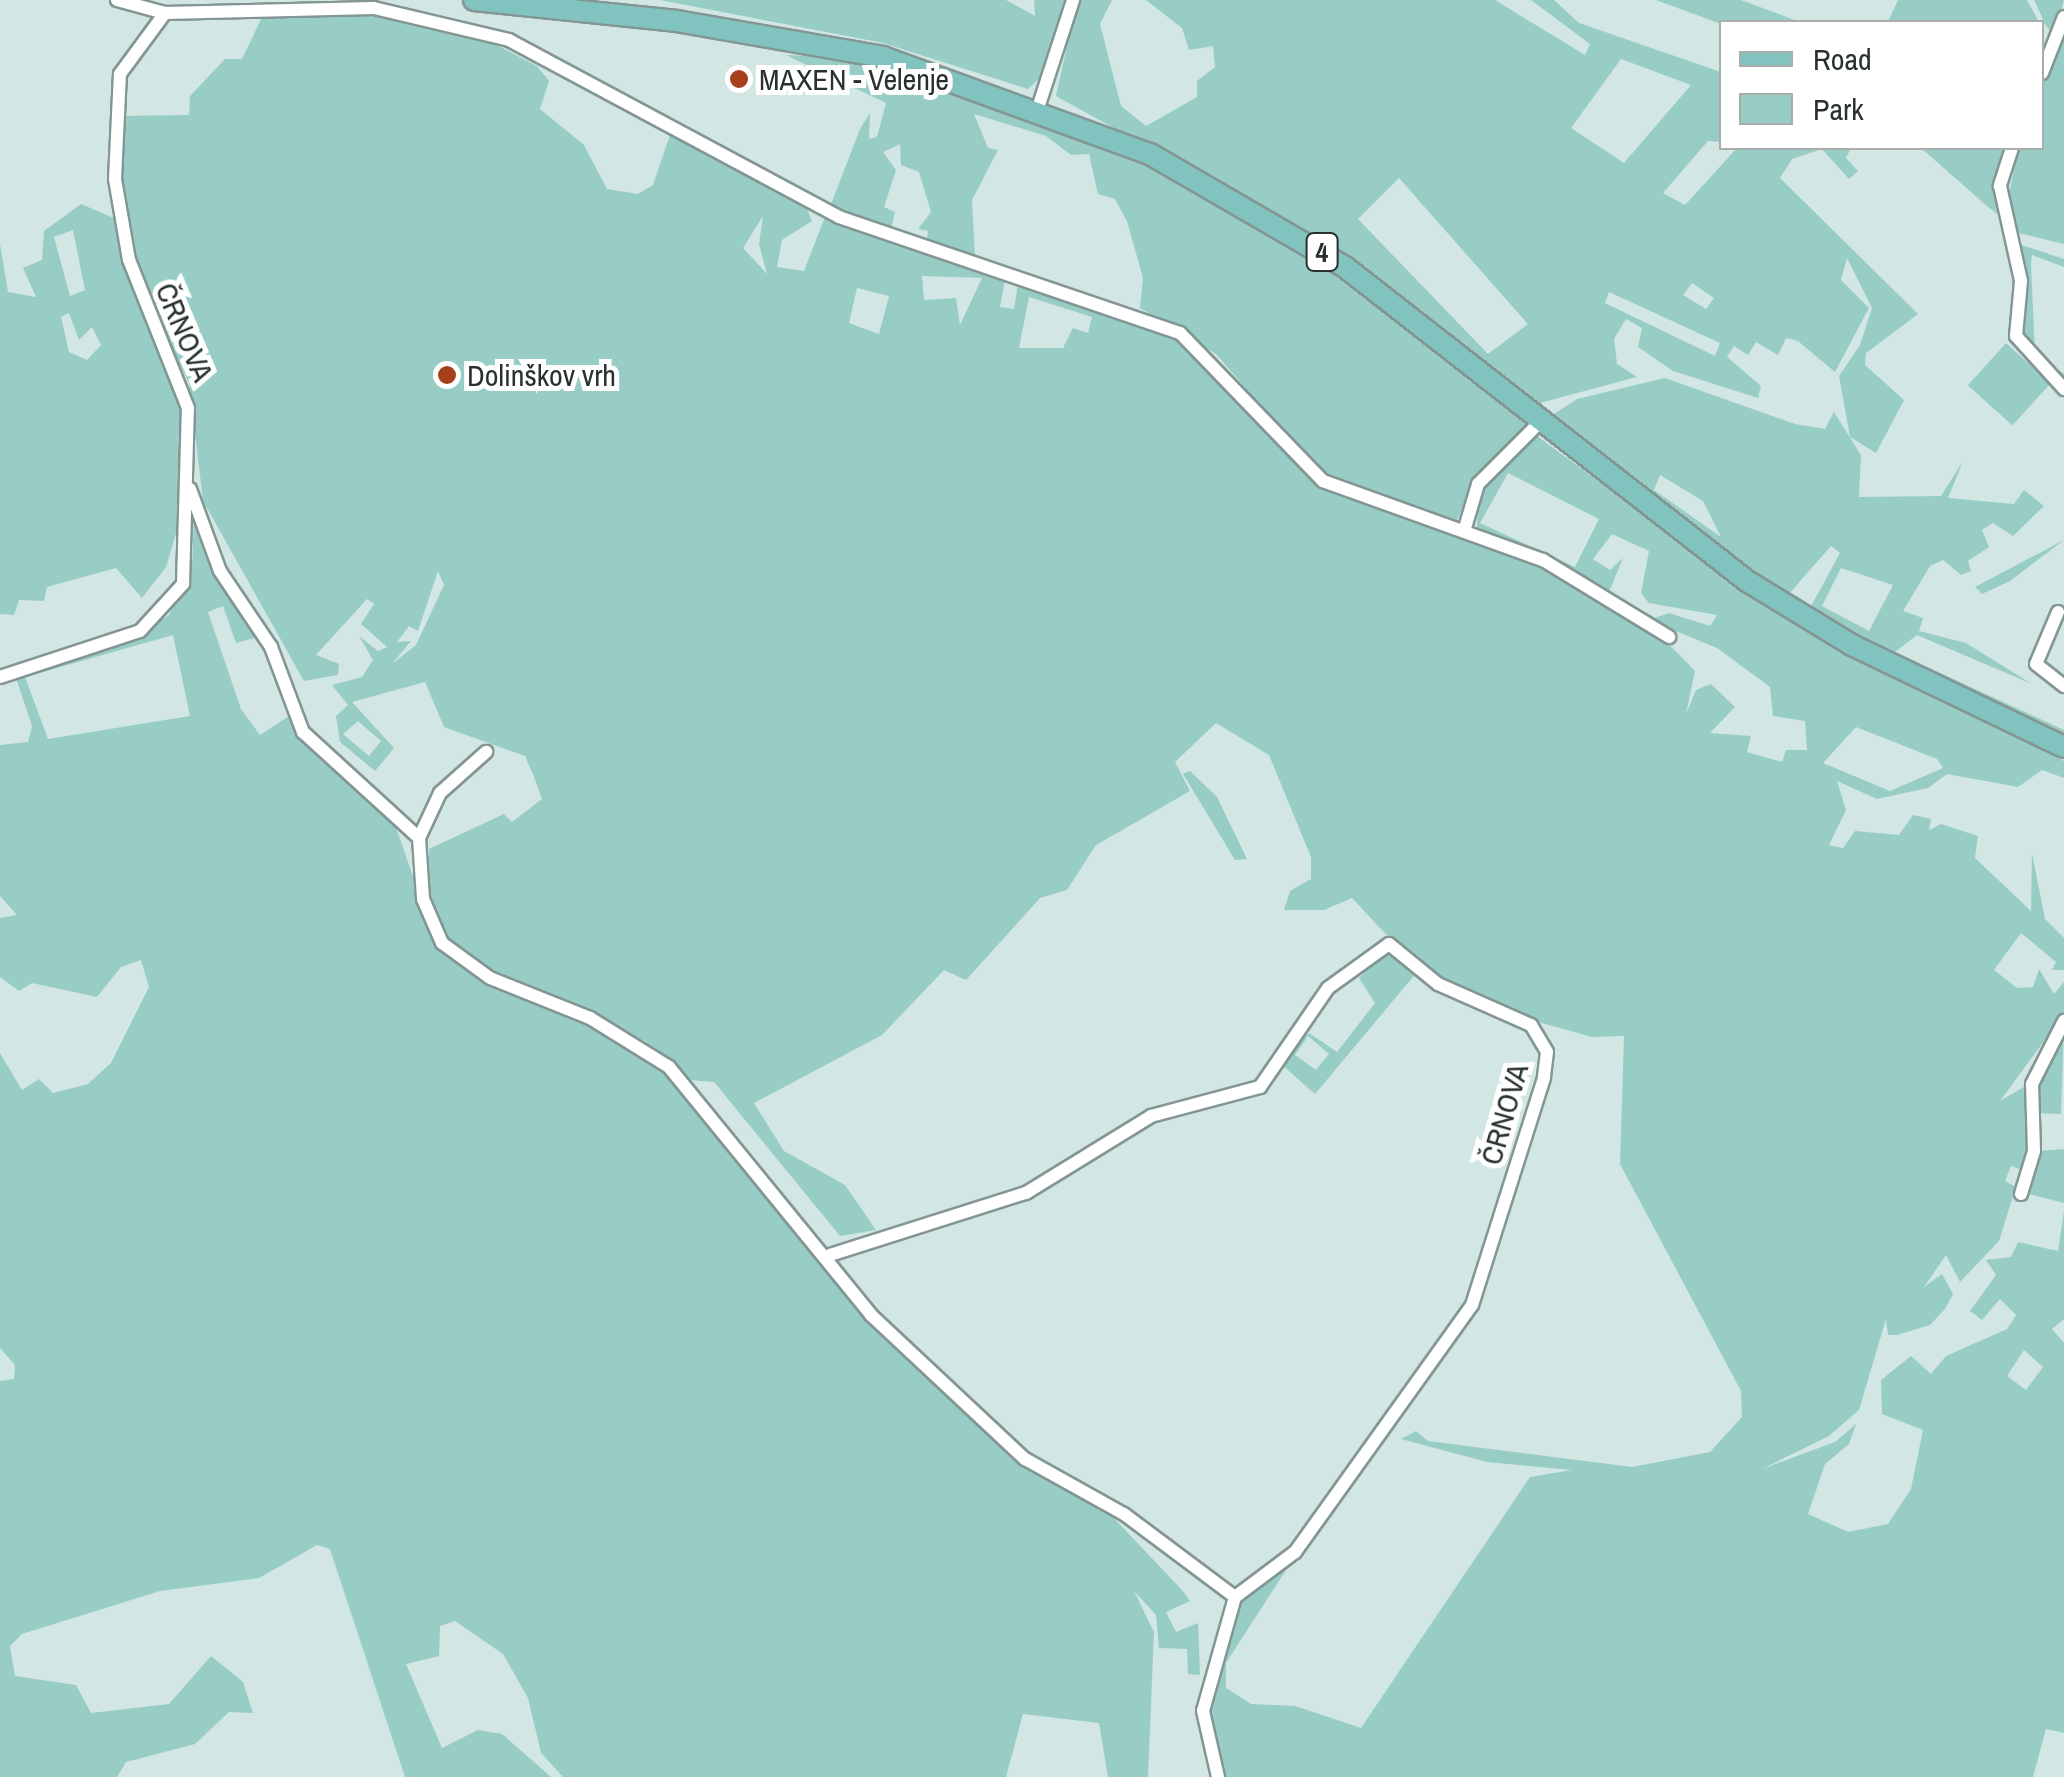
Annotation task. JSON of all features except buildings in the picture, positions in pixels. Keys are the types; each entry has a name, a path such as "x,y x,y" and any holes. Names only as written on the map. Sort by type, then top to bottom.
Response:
{"main road":[{"name":"4","path":"474,0 676,21 883,57 1038,108 1257,211 1543,419 1748,581 1852,644 2064,746"}],"street":[{"path":"116,0 165,13 374,8 508,40 839,217 1180,333 1323,482 1466,528 1543,560 1669,637"},
{"path":"1038,108 1074,0"},
{"name":"ČRNOVA","path":"0,677 155,620 183,584 190,488 184,387 117,211 120,74 165,13"},
{"path":"2044,68 2064,18"},
{"path":"2012,150 2001,206 2021,282 2016,336 2064,389"},
{"path":"1466,528 1478,484 1543,419"},
{"path":"190,488 220,571 271,647 303,732 420,838"},
{"path":"2058,612 2036,664 2064,686"},
{"path":"486,752 440,792 420,838 423,900 442,943 490,978 590,1018 669,1066 830,1255 871,1315 1025,1459 1124,1514 1235,1597 1203,1711 1218,1777"},
{"name":"ČRNOVA","path":"830,1255 1026,1193 1150,1116 1260,1087 1328,988 1390,944 1438,984 1531,1026 1547,1052 1544,1078 1472,1306 1295,1552 1235,1597"},
{"path":"2021,1194 2034,1151 2032,1084 2064,1020"}],"green space":[{"path":"660,0 1006,0 1035,16 1034,0 1068,0 1041,77 1028,89 883,43"},
{"path":"1077,0 1112,0 1100,24 1121,106 1146,126 1197,97 1197,81 1215,67 1213,46 1189,50 1182,28 1146,0 1495,0 1585,55 1590,44 1531,0 1554,0 1579,23 1719,71 1719,142 1708,141 1663,193 1685,205 1735,150 1819,150 1792,159 1780,178 1918,314 1866,353 1865,365 1904,400 1876,453 1850,437 1839,376 1860,345 1872,308 1847,258 1841,280 1869,308 1835,372 1798,341 1786,338 1778,355 1756,342 1748,355 1734,346 1727,357 1761,386 1758,398 1673,371 1638,347 1642,328 1626,319 1614,339 1617,364 1637,377 1536,404 1330,248 1056,96","holes":["1621,59 1691,85 1624,163 1571,128","1399,178 1528,324 1488,354 1358,219","1692,283 1714,298 1706,309 1683,295","1609,292 1720,343 1715,356 1605,303"]},
{"path":"1656,0 1741,0 1795,20 1719,20 1719,23"},
{"path":"1898,0 2027,0 2038,20 1889,20"},
{"path":"2034,0 2064,0 2054,35"},
{"path":"384,14 483,38 537,66 549,81 540,109 584,145 607,189 638,194 653,185 670,135 806,206 812,221 782,240 777,267 804,271 825,217 1005,279 1000,307 1014,309 1018,283 1145,320 1196,349 1320,485 1513,550 1653,628 1695,671 1686,714 1696,690 1711,684 1735,707 1710,733 1751,736 1747,752 1782,762 1786,750 1807,750 1805,721 1773,716 1770,687 1717,648 1649,620 1669,613 1710,626 1717,615 1649,603 1641,593 1649,551 1612,534 1593,559 1610,570 1623,558 1609,592 1477,527 1478,493 1537,436 1773,609 2064,761 2064,778 2042,770 2018,787 1947,774 1928,788 1877,799 1837,781 1846,810 1829,845 1843,848 1855,831 1899,835 1913,815 1931,819 1929,830 1941,824 1978,836 1975,858 2031,911 2032,853 2045,919 2064,938 2064,970 2052,970 2056,962 2021,933 1994,970 2017,988 2033,987 2039,969 2054,994 2064,982 2064,1014 2000,1101 2027,1085 2032,1143 2025,1171 2011,1166 2005,1181 2016,1187 1999,1241 1960,1282 1946,1255 1924,1287 1942,1274 1953,1294 1945,1309 1930,1325 1897,1335 1888,1335 1886,1319 1859,1410 1829,1436 1762,1469 1835,1442 1856,1424 1849,1444 1825,1464 1808,1514 1848,1532 1888,1524 1911,1489 1923,1430 1882,1414 1881,1380 1911,1356 1931,1374 1946,1356 2007,1329 2016,1315 2000,1299 1982,1320 1970,1311 1996,1275 1986,1260 2011,1257 2018,1242 2058,1251 2064,1211 2064,1319 2052,1329 2064,1343 2064,1733 2046,1729 2033,1777 1222,1777 1207,1711 1240,1602 1253,1586 1295,1556 1226,1663 1226,1688 1251,1704 1295,1706 1361,1728 1530,1477 1572,1470 1487,1462 1401,1439 1416,1431 1428,1441 1632,1467 1710,1452 1742,1417 1741,1391 1620,1164 1624,1036 1592,1037 1441,995 1417,972 1315,1094 1281,1064 1309,1033 1337,1052 1375,1003 1359,978 1395,944 1352,898 1324,910 1284,910 1290,891 1311,879 1311,857 1269,755 1216,723 1175,762 1190,791 1096,845 1067,890 1040,898 966,980 944,970 882,1035 754,1103 784,1151 845,1185 876,1230 840,1236 714,1082 689,1080 645,1041 510,983 448,944 429,908 429,849 504,814 512,822 542,799 525,756 444,727 425,682 352,702 394,748 375,771 340,742 336,716 348,705 332,685 362,677 373,660 359,636 378,651 387,647 361,624 374,604 367,599 316,655 339,664 338,675 304,681 203,501 189,383 147,299 121,215 120,116 189,115 190,96 225,59 242,59 263,15","holes":["763,216 759,244 767,274 743,248","922,276 982,278 960,325 956,298 924,300","857,288 889,296 879,334 849,323","1029,297 1092,317 1088,333 1073,328 1063,348 1019,348","1508,473 1599,519 1575,567 1480,523","438,571 444,585 416,645 392,664 411,641 397,642 409,626 418,631","358,721 381,741 369,756 343,734","1856,727 1937,759 1943,768 1890,791 1823,763","1308,1036 1329,1054 1316,1070 1295,1055","2024,1350 2043,1367 2026,1390 2007,1376"]},
{"path":"2064,28 2064,244 2018,233 2005,215 2018,150 2044,150 2044,79"},
{"path":"786,55 833,57 933,84 1153,166 1331,267 1532,427 1471,486 1457,521 1321,475 1216,354 1140,308 1143,278 1127,221 1115,199 1098,194 1089,154 1071,155 1046,136 974,114 988,148 998,150 972,200 975,258 926,245 928,231 918,229 931,212 919,172 901,165 900,144 883,152 896,170 884,207 895,212 891,229 830,207 860,129 870,113 869,139 877,137 886,103"},
{"path":"1823,150 1850,150 1846,158 1858,171 1849,179"},
{"path":"1923,150 2010,150 1997,214"},
{"path":"81,204 114,218 176,376 185,417 180,520 166,567 142,598 116,568 47,587 44,601 19,600 14,615 0,614 0,244 8,292 36,297 23,268 42,260 44,231","holes":["73,230 85,290 70,296 54,237","69,313 79,340 92,327 101,345 87,360 69,352 61,317"]},
{"path":"2016,243 2064,259 2064,267 2032,255 2031,264 2035,354 2064,374 2064,385 2024,343"},
{"path":"2006,343 2051,383 2012,426 1968,385"},
{"path":"1665,378 1795,424 1825,429 1834,412 1861,455 1859,497 1941,496 1963,461 1948,498 2014,504 2024,490 2044,506 2013,536 1993,523 1982,530 1989,547 1968,561 1971,571 1961,575 1943,560 1930,566 1903,611 1923,618 1919,631 1966,643 2032,684 1917,635 1895,652 2064,730 2064,738 1809,610 1840,553 1831,546 1787,596 1548,418 1577,399","holes":["1660,475 1703,501 1721,537 1654,490","1841,568 1893,585 1869,631 1822,606"]},
{"path":"194,514 262,636 236,643 223,606 208,612 241,709 260,735 289,716 307,745 393,819 437,945 493,987 576,1016 662,1069 887,1339 1015,1458 1109,1513 1183,1591 1190,1601 1166,1612 1176,1632 1198,1623 1200,1675 1188,1674 1187,1649 1159,1648 1156,1615 1134,1591 1154,1632 1148,1777 1108,1777 1099,1723 1023,1714 1006,1777 563,1777 541,1753 528,1698 503,1654 455,1621 440,1626 439,1656 406,1664 442,1748 478,1730 502,1734 551,1777 405,1777 330,1549 317,1545 259,1578 160,1591 22,1634 10,1646 15,1676 76,1685 91,1713 169,1704 211,1656 243,1682 253,1713 229,1712 195,1744 126,1762 117,1777 0,1777 0,1381 14,1379 15,1365 0,1348 0,1053 22,1090 39,1079 53,1093 88,1084 111,1063 149,987 141,960 121,967 97,997 32,983 19,991 0,977 0,918 17,915 0,896 0,745 28,742 32,726 15,675 132,639 169,615 192,567","holes":["173,635 190,716 48,739 25,677"]},
{"path":"2064,540 2010,581 1982,594 1975,587"},
{"path":"1190,771 1217,797 1247,859 1235,860 1183,774"},
{"path":"2064,1025 2061,1114 2034,1113 2036,1079"},
{"path":"2064,1149 2064,1203 2025,1193 2038,1151"}],"place":[{"name":"MAXEN - Velenje","path":"739,79"},
{"name":"Dolinškov vrh","path":"447,375"}]}
